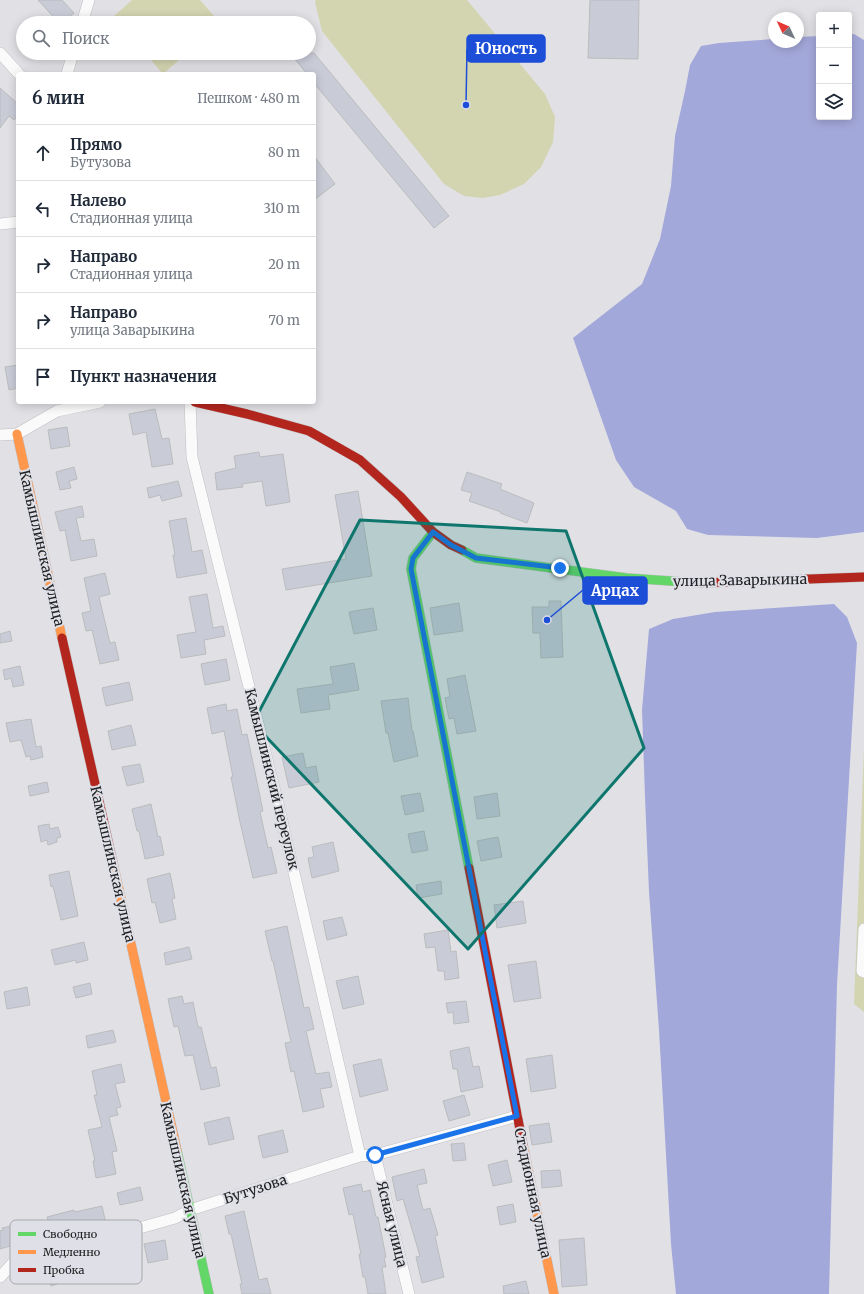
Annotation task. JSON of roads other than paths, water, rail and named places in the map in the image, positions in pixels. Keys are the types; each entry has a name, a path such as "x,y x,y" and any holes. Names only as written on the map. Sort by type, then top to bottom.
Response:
{"street":[{"path":"84,16 89,0"},
{"path":"0,53 17,72"},
{"path":"68,72 71,60"},
{"path":"0,224 16,222"},
{"path":"0,435 17,434 57,411 90,404"},
{"name":"Камышлинский переулок","path":"190,404 192,457 278,804 360,1156"},
{"name":"улица Заварыкина","path":"204,404 309,430 360,460 401,497 433,532 451,545 476,558 627,578 692,583 864,577"},
{"name":"Камышлинская улица","path":"17,434 209,1294"},
{"name":"Стадионная улица","path":"433,532 413,558 411,569 517,1116 554,1294"},
{"path":"864,929 862,971 864,972"},
{"name":"Бутузова","path":"142,1227 175,1218 190,1210 360,1156 375,1155 517,1116"},
{"name":"Ясная улица","path":"375,1155 409,1294"},
{"name":"Бутузова","path":"0,1277 10,1266"}],"water":[{"path":"852,34 864,40 864,532 817,538 708,535 687,529 676,511 634,487 616,460 573,338 642,284 660,239 671,186 675,136 690,65 701,46 719,43 768,39 768,48 804,48 804,37 816,36 816,120 852,120"},
{"path":"834,604 847,617 857,643 837,985 829,1294 676,1294 671,1244 659,1030 649,892 645,797 642,710 649,629 673,619 715,612"}],"place":[{"name":"Юность","path":"466,105"},
{"name":"Арцах","path":"547,620"}]}
